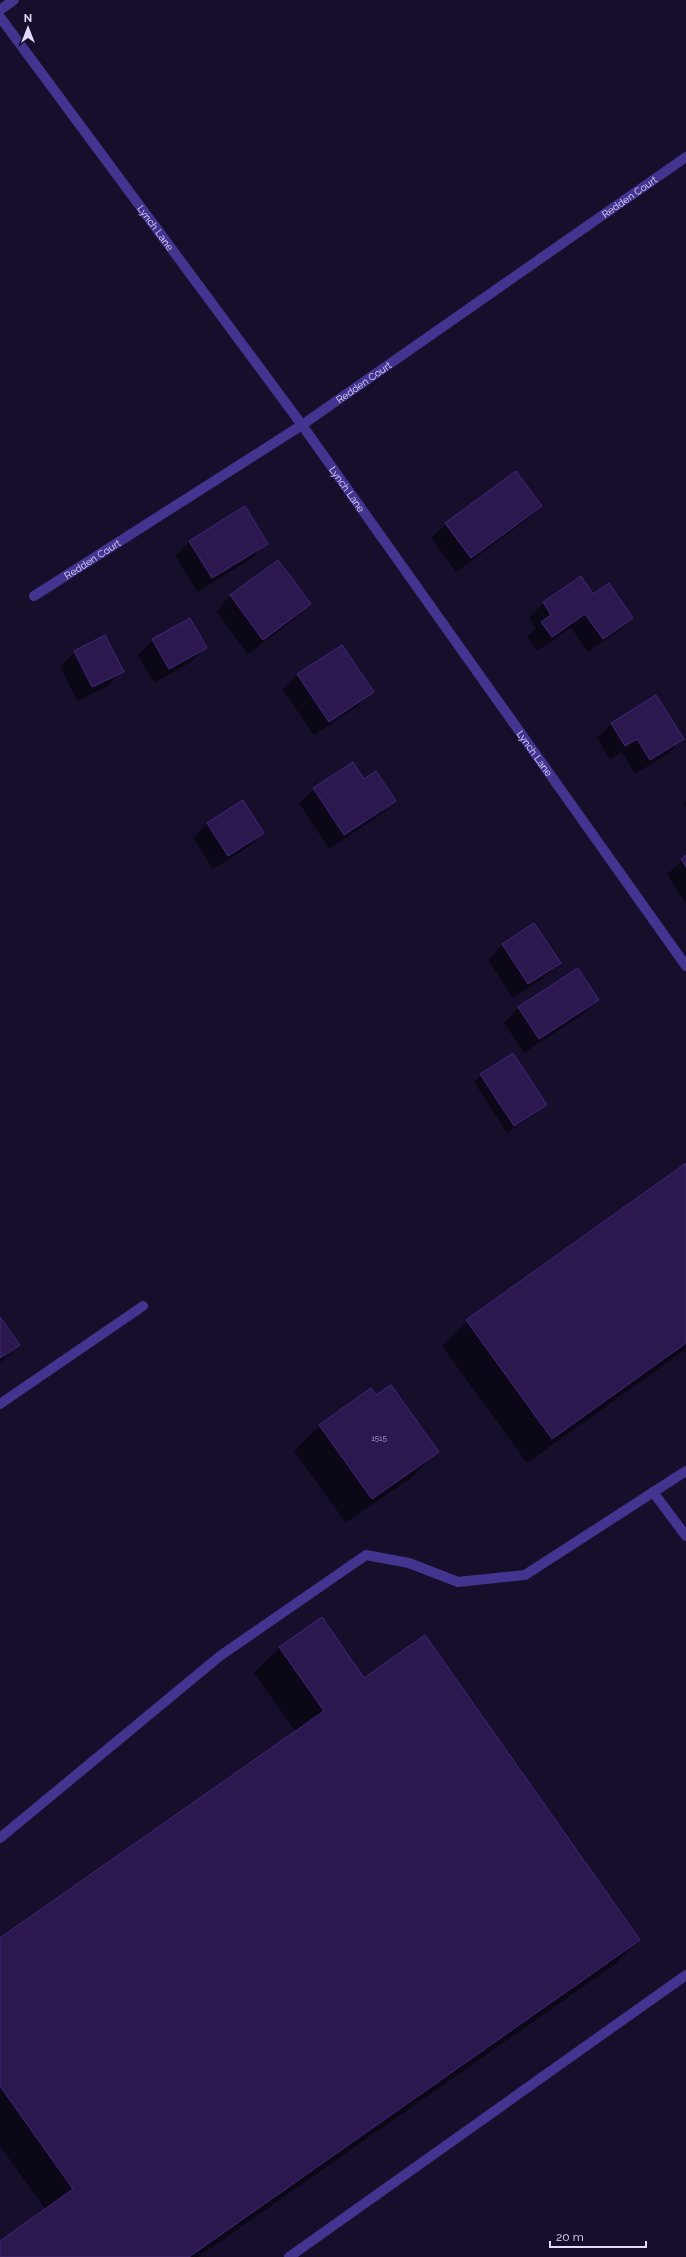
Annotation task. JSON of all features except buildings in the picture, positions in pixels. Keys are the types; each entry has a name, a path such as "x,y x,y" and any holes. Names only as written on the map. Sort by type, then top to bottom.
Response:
{"street":[{"path":"0,10 14,0"},
{"name":"Lynch Lane","path":"0,17 302,425 686,966"},
{"name":"Redden Court","path":"34,596 302,425 686,156"},
{"path":"0,1404 143,1306"},
{"path":"0,1838 220,1656 366,1555 410,1563 458,1582 525,1575 686,1471"},
{"path":"653,1492 686,1536"},
{"path":"289,2257 686,1975"}]}
